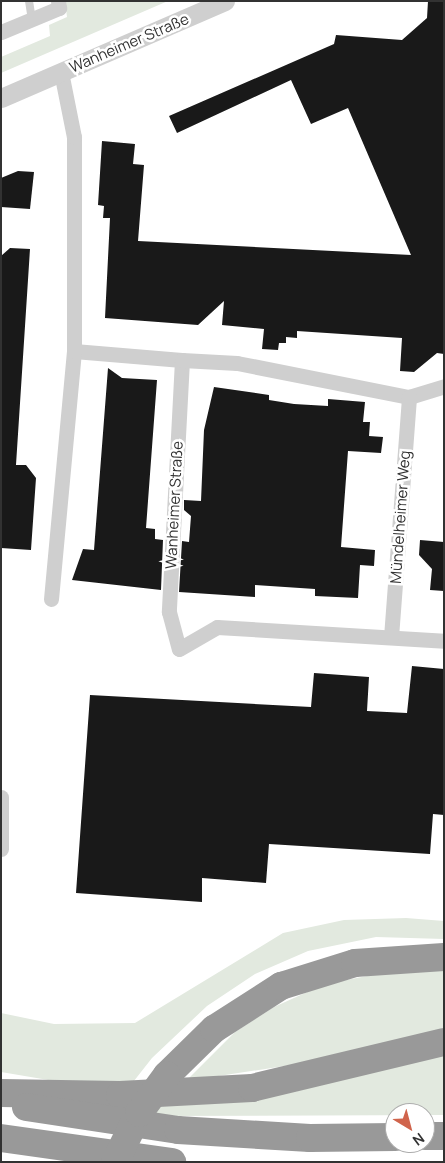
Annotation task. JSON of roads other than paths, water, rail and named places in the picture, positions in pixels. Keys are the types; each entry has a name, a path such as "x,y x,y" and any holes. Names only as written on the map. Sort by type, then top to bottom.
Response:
{"highway":[{"path":"115,1162 139,1113 167,1074 214,1029 281,986 354,962 444,957"},
{"path":"1,1093 129,1095 252,1088 444,1042"},
{"path":"1,1102 178,1130 310,1138 385,1137"},
{"path":"1,1138 172,1162"}],"street":[{"path":"1,32 59,8 58,1"},
{"name":"Wanheimer Straße","path":"1,98 225,1"},
{"name":"Wanheimer Straße","path":"51,599 74,352 74,137 61,72"},
{"path":"74,352 237,363 409,397 444,386"},
{"name":"Wanheimer Straße","path":"182,360 169,612 178,649 217,627 391,637"},
{"name":"Mündelheimer Weg","path":"391,637 409,397"},
{"path":"391,637 444,641"},
{"path":"1,797 1,848"}],"lane":[{"path":"28,1 32,19"}]}
